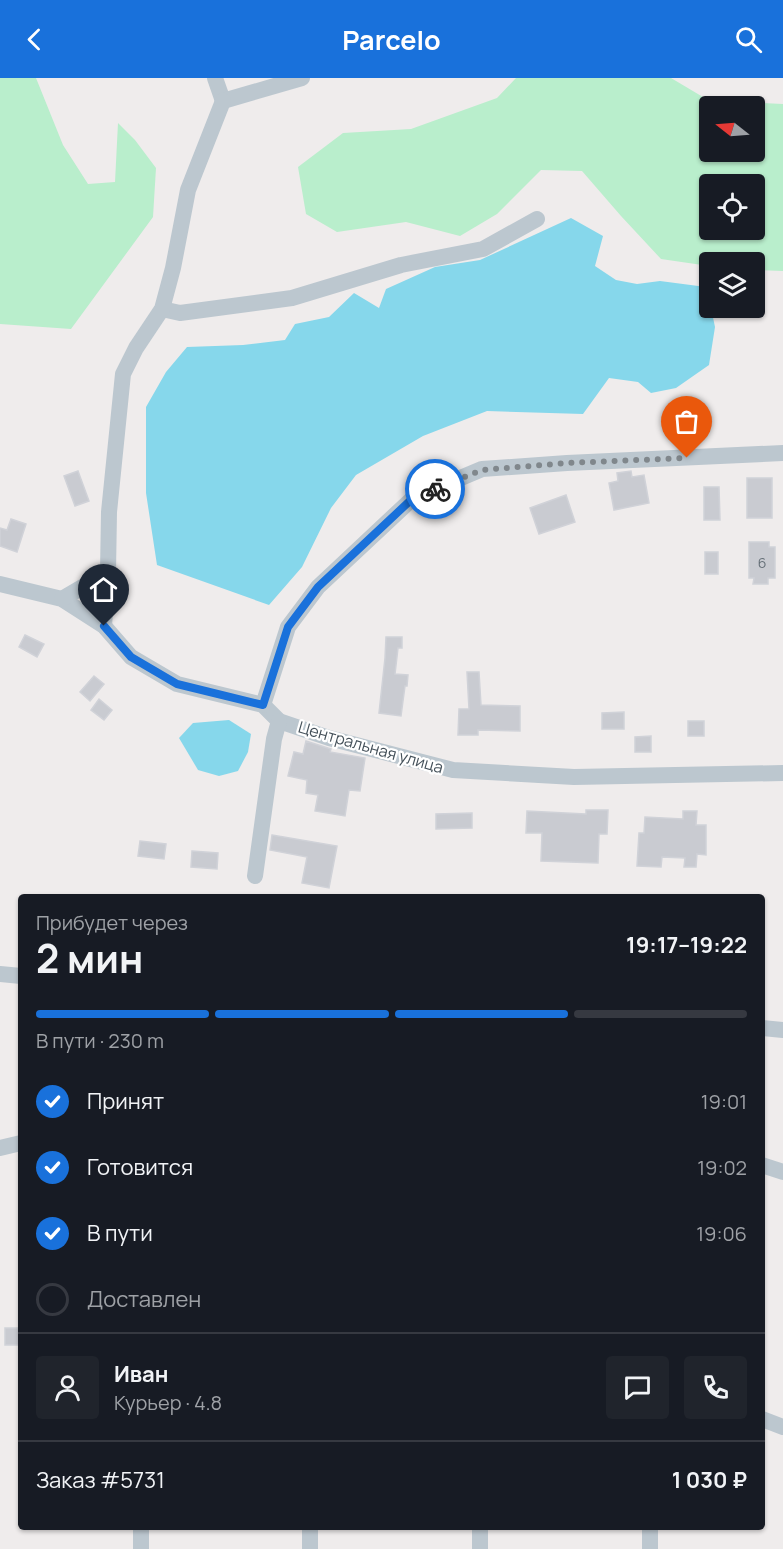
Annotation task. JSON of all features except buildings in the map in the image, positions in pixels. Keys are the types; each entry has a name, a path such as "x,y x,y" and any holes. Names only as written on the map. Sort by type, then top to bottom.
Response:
{"street":[{"path":"104,626 109,512 123,374 136,348 162,309 173,268 188,190 223,101 215,78"},
{"path":"223,101 302,78"},
{"path":"162,309 180,314 292,298 402,265 483,249 537,219"},
{"path":"0,584 62,599 104,626 131,657 177,684 263,705 288,627 318,587 413,498 482,470 567,463 783,453"},
{"path":"62,599 108,572"},
{"name":"Центральная улица","path":"263,705 279,721 329,738 453,770 574,777 783,773"},
{"path":"255,876 274,739 279,721"},
{"path":"0,975 18,976"},
{"path":"765,1028 783,1030"},
{"path":"0,1148 18,1144"},
{"path":"765,1166 783,1172"},
{"path":"765,1420 783,1427"},
{"path":"141,1530 141,1549"},
{"path":"309,1549 310,1530"},
{"path":"480,1530 480,1549"},
{"path":"650,1530 650,1549"}],"green space":[{"path":"0,78 36,78 63,145 88,184 115,182 118,123 135,140 156,168 153,217 71,329 0,324"},
{"path":"516,78 671,78 701,96 699,96 699,162 765,162 765,103 783,104 783,271 765,270 765,252 699,252 699,265 661,259 582,171 541,170 497,214 460,236 406,222 337,232 306,214 298,167 343,133 411,129 497,98"}],"water":[{"path":"571,218 603,236 595,266 616,280 637,284 660,281 699,286 699,318 713,318 715,327 709,365 676,388 651,393 638,382 609,378 583,414 487,411 423,436 356,475 331,508 302,567 269,605 157,565 146,493 146,407 166,372 187,347 243,345 285,340 295,324 329,317 354,293 379,308 386,289 435,267 480,260"},
{"path":"229,720 251,734 248,752 238,771 219,776 198,770 179,738 193,723"}],"way so far":[{"path":"435,489 482,470 567,463 687,458"}],"route":[{"path":"104,626 131,657 177,684 263,705 288,627 318,587 413,498 435,489"}]}
